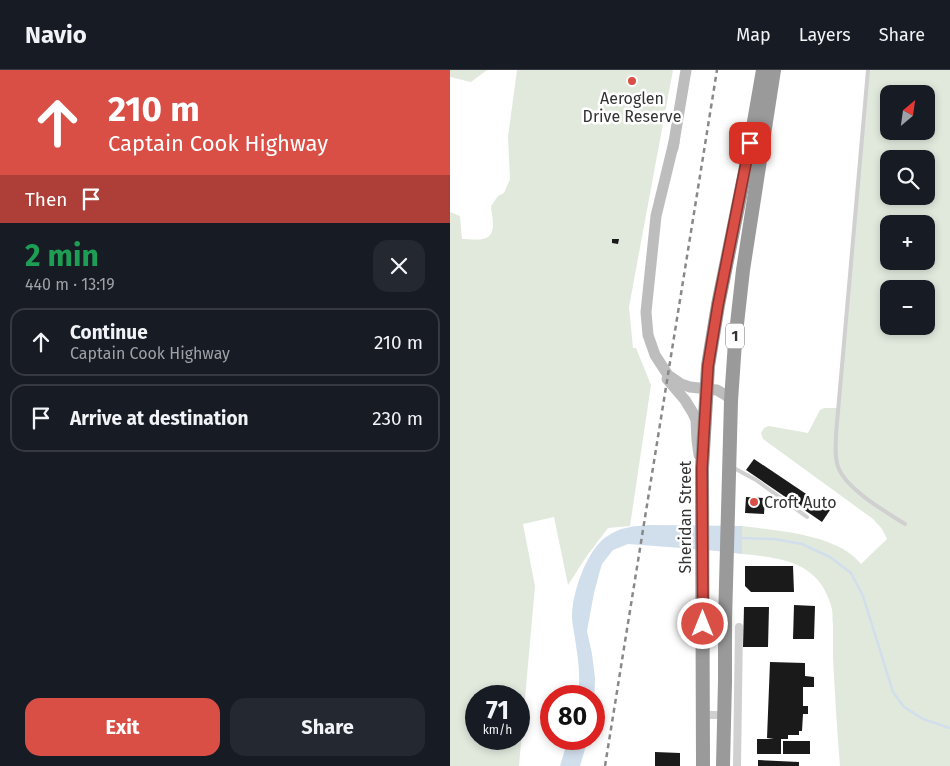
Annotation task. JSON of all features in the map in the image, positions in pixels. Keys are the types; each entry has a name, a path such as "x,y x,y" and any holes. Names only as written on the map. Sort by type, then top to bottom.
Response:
{"highway":[{"name":"1","path":"707,388 708,366 718,305 763,70"},
{"name":"1","path":"723,766 731,715 724,640 731,401 735,342 742,275 774,70"},
{"name":"Sheridan Street","path":"704,766 702,468 707,388"}],"street":[{"path":"686,70 663,218 652,253 646,324 650,344 667,380 684,400 696,420 696,440 702,468"},
{"path":"662,368 668,375 686,386 712,389 722,393 731,401"},
{"path":"737,766 731,715 739,627"},
{"path":"703,715 731,715"}],"lane":[{"path":"868,70 836,434 836,458 838,468 846,481 905,524"},
{"path":"730,466 756,480 807,517"}],"shaded area":[{"path":"450,70 487,70 471,82 450,77"},
{"path":"517,70 673,70 629,307 633,348 636,348 651,385 630,526 608,528 568,585 554,517 523,524 535,586 526,685 465,685 465,750 520,750 519,766 450,766 450,212 460,216 462,239 483,239 487,237 493,230 491,206 498,196 504,193 510,179 508,137"},
{"path":"868,70 950,70 950,766 840,766 832,611 826,593 819,581 798,565 772,558 742,554 742,526 789,532 822,540 850,554 861,564 887,539 882,529 873,519 763,439 761,433 764,428 769,426 808,433 820,410 824,408 838,408"}],"water":[{"path":"638,526 742,526 742,554 628,544 613,550 602,564 587,631 592,654 595,685 579,685 579,668 572,616 575,596 582,573 599,543 606,537 616,531"},
{"path":"565,750 585,750 580,766 560,766"}],"building":[{"path":"612,239 619,239 618,244 612,243"},
{"path":"754,459 830,510 822,522 746,470"},
{"path":"746,497 765,498 764,514 745,513"},
{"path":"745,566 793,566 794,592 751,592 745,586"},
{"path":"794,605 815,606 814,639 793,639"},
{"path":"744,607 769,607 768,647 743,647"},
{"path":"770,662 805,663 805,676 814,677 814,687 803,687 803,706 808,706 808,714 803,714 802,731 799,731 799,735 788,735 788,739 781,739 781,754 757,754 757,739 774,739 767,738"},
{"path":"783,741 810,741 810,754 783,754"},
{"path":"655,752 680,753 680,766 655,766"},
{"path":"758,760 799,762 799,766 758,766"}],"waterway":[{"path":"740,538 774,539 802,544 830,557 851,573 863,596 893,692 904,707 923,719 950,728"}],"railway":[{"path":"605,766 717,70"}],"place":[{"name":"Aeroglen Drive Reserve","path":"632,81"},
{"name":"Croft Auto","path":"754,502"}],"route":[{"path":"703,624 702,468 708,366 750,143"}]}
